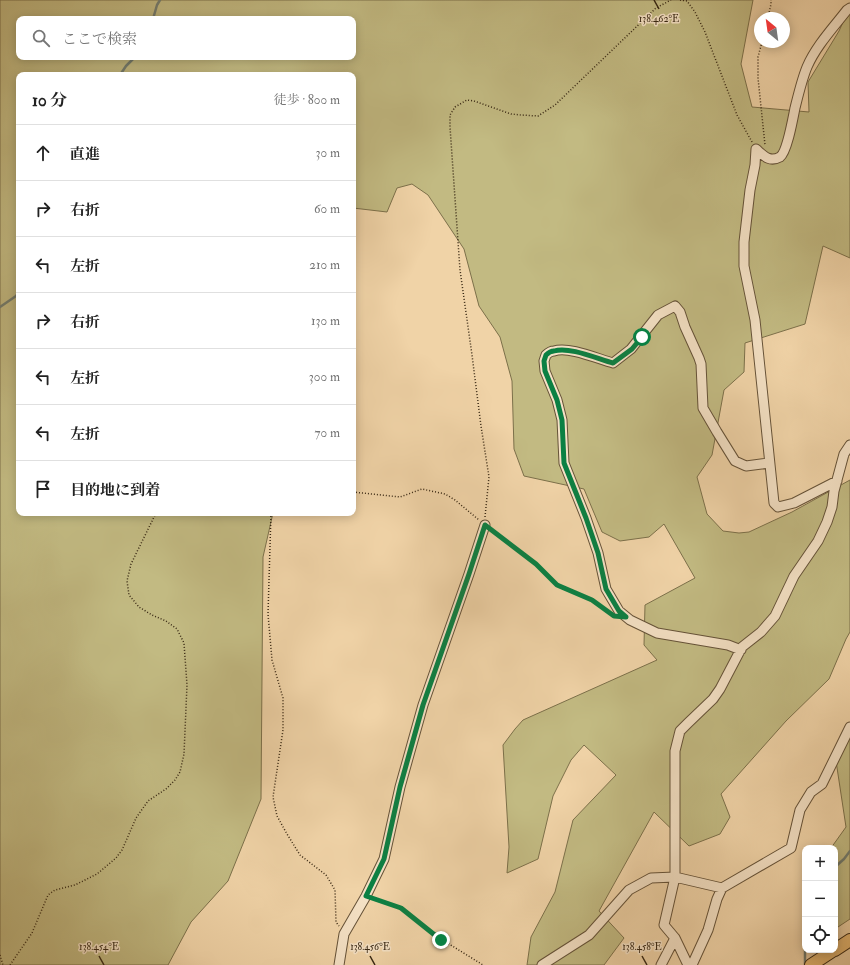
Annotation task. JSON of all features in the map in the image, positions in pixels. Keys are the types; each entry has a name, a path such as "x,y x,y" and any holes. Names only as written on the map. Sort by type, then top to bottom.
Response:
{"main road":[{"path":"838,948 850,940"},
{"path":"810,965 830,953"}],"street":[{"path":"756,149 771,159 780,157 786,149 796,104 807,67 818,47 850,8"},
{"path":"756,149 744,242 744,266 755,320 774,503 778,507 794,503 837,481"},
{"path":"741,650 728,645 657,633 630,620 619,611 606,589 596,546 564,463 562,420 557,400 545,371 544,361 546,355 555,350 569,350 613,363 632,349 658,315 675,306 680,312 701,364 703,408 734,461 746,466 770,463"},
{"path":"688,965 675,938 664,924 675,877 675,751 680,732 713,699 742,648 761,632 774,616 794,576 818,541 827,522 832,507 834,491 844,454 850,445"},
{"path":"339,965 344,934 366,896 384,859 400,787 423,705 485,525"},
{"path":"692,965 708,930 717,899 722,888 791,848 800,810 811,792 822,784 850,727"},
{"path":"542,965 589,935 629,890 650,878 675,877 722,888"},
{"path":"661,965 675,938"}],"path":[{"path":"485,525 489,478 460,270 450,115 455,107 467,100 511,114 538,116 555,105 656,8 670,0"},
{"path":"680,0 687,1 695,12 705,32 737,115 756,149"},
{"path":"769,12 771,0"},
{"path":"760,48 758,57 758,78 766,157"},
{"path":"356,492 400,497 422,489 445,494 456,500 485,525 536,564 557,585 592,600 614,616 626,617"},
{"path":"10,965 32,933 48,895 55,890 75,886 96,874 116,858 122,850 136,818 148,801 166,789 175,780 180,772 184,754 187,685 184,643 177,629 166,621 152,616 138,607 129,595 127,581 131,564 155,516"},
{"path":"271,516 268,614 272,660 283,698 283,730 274,797 277,816 300,855 326,875 335,890 336,922 344,934"},
{"path":"366,896 401,908 441,940 483,965"},
{"path":"0,954 2,965"}],"shaded area":[{"path":"0,0 753,0 741,64 752,107 809,112 808,82 839,31 850,7 850,258 823,246 805,324 745,343 744,372 724,390 712,455 697,477 707,514 723,531 739,533 749,532 792,512 850,480 850,632 829,679 786,721 721,794 730,817 720,834 689,846 654,812 599,911 624,938 604,965 527,965 531,937 555,892 573,820 616,775 584,745 571,760 553,796 538,859 507,873 509,847 503,745 523,720 657,660 644,645 645,605 695,578 664,524 649,537 620,541 602,532 584,489 524,476 514,449 512,381 500,337 479,306 464,249 428,195 412,184 397,188 387,212 356,208 356,72 16,72 16,516 272,516 263,557 261,799 228,881 191,922 168,965 0,965"},
{"path":"850,732 850,919 838,927 838,845 833,845 846,827 836,761"}],"waterway":[{"path":"154,16 160,0"},
{"path":"122,72 132,60"},
{"path":"0,307 16,296"},
{"path":"838,864 850,851"},
{"path":"805,953 805,965"}],"route":[{"path":"441,940 401,908 366,896 384,859 400,787 423,705 485,525 536,564 557,585 592,600 614,616 626,617 619,611 606,589 598,553 564,463 562,420 557,400 545,371 544,361 546,355 555,350 569,350 613,363 632,349 642,337"}]}
